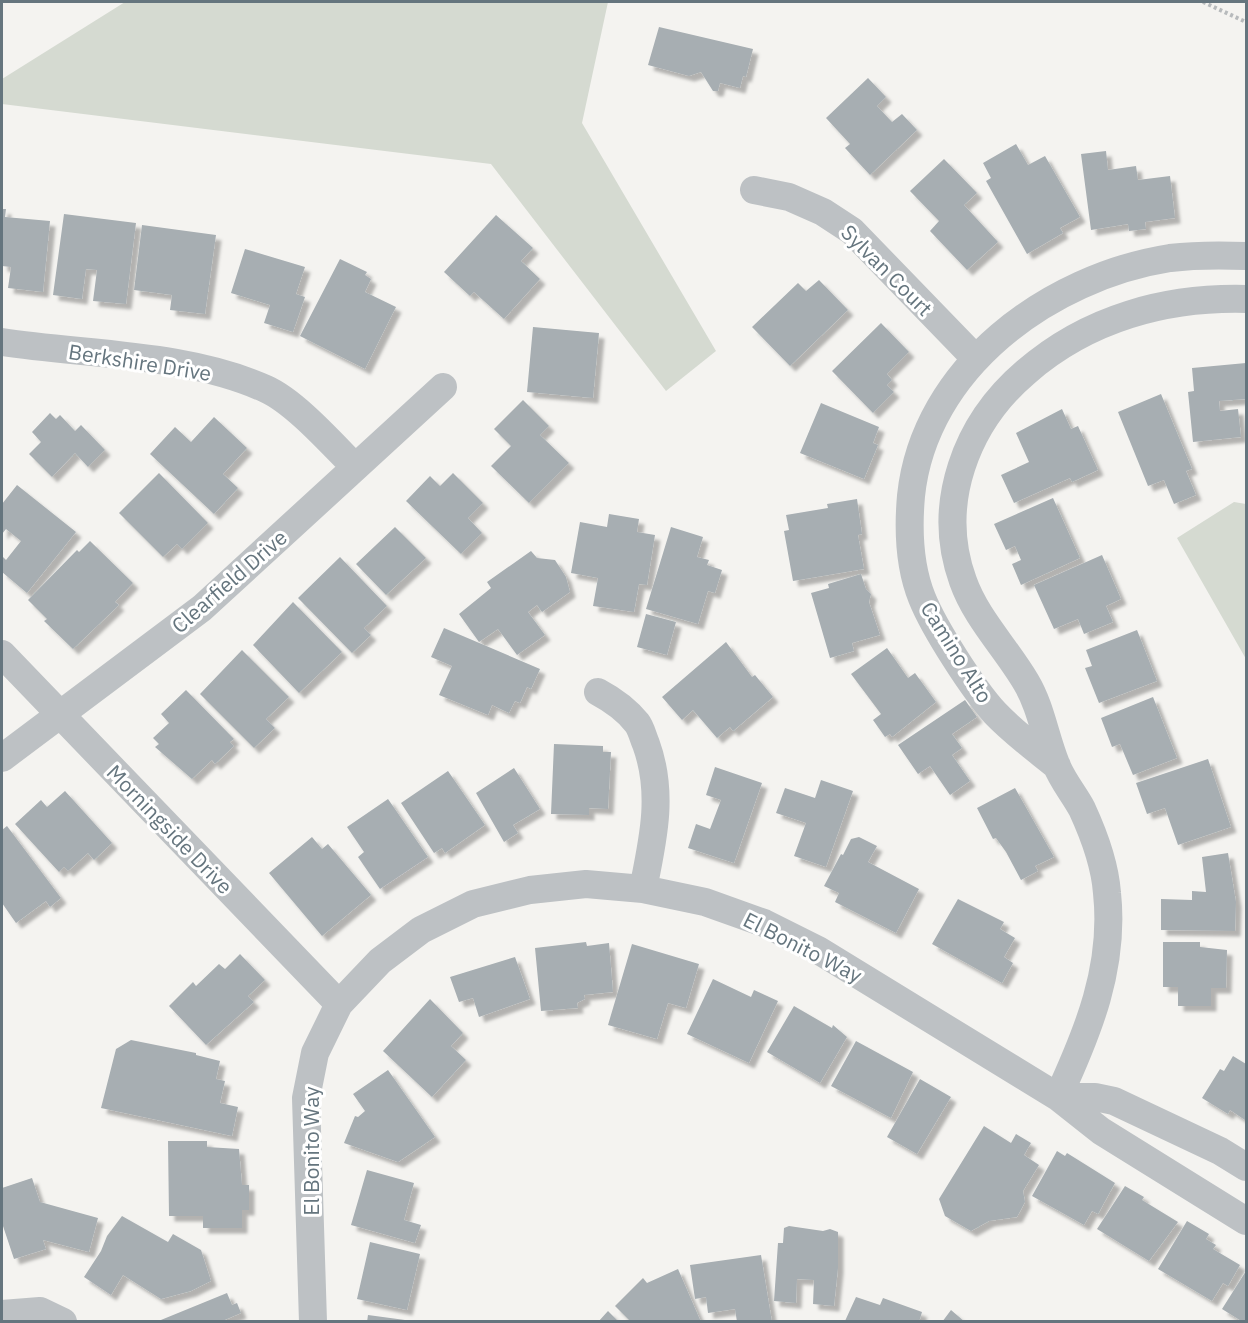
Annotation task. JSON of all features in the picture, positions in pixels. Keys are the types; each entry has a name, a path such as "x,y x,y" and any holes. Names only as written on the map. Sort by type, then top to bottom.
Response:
{"street":[{"name":"Sylvan Court","path":"754,190 797,201 823,212 852,231 975,358"},
{"name":"Camino Alto","path":"1057,766 993,711 943,638 922,598 911,557 911,496 924,436 943,399 975,358 1015,324 1067,292 1120,271 1169,258 1246,256"},
{"name":"Camino Alto","path":"1058,1097 1086,1037 1098,998 1108,936 1107,892 1098,852 1082,809 1057,766 1040,712 1027,683 981,616 963,582 955,551 953,517 956,484 965,452 980,423 1006,388 1041,359 1086,331 1133,312 1176,301 1246,299"},
{"name":"Berkshire Drive","path":"2,342 177,363 238,379 268,390 306,419 355,467"},
{"name":"Clearfield Drive","path":"2,758 202,608 443,387"},
{"name":"Morningside Drive","path":"2,654 339,1004"},
{"path":"597,692 621,705 639,724 649,753 655,783 657,822 643,889"},
{"name":"El Bonito Way","path":"313,1322 306,1098 315,1053 339,1004 380,962 421,930 473,904 530,890 586,884 643,889 705,902 773,927 818,950 1058,1097 1083,1119 1246,1221"},
{"path":"1058,1097 1095,1097 1114,1101 1220,1151 1246,1167"},
{"path":"2,1314 40,1311 63,1322"}],"path":[{"path":"1203,2 1246,22"}],"shaded area":[{"path":"125,2 608,2 582,123 716,351 666,391 491,164 2,104 2,79"},
{"path":"1234,502 1246,504 1246,659 1177,538"}],"building":[{"path":"659,27 753,49 746,77 743,76 740,88 720,83 718,91 713,91 701,72 689,76 648,65"},
{"path":"868,78 886,97 877,106 892,122 902,114 917,130 870,175 845,148 850,144 826,118"},
{"path":"1016,144 1028,165 1045,156 1080,217 1060,228 1063,233 1027,254 986,181 991,178 983,163"},
{"path":"1106,151 1108,170 1136,166 1138,180 1170,176 1175,218 1145,222 1146,229 1129,231 1128,224 1091,230 1081,154"},
{"path":"944,159 977,193 964,205 998,242 967,270 930,231 939,221 910,191"},
{"path":"2,209 6,209 5,217 50,221 43,292 8,288 11,267 2,266"},
{"path":"64,214 136,223 126,304 93,301 97,270 86,269 82,299 53,295"},
{"path":"496,215 533,248 521,261 540,279 504,319 474,292 470,296 444,272"},
{"path":"142,225 216,235 205,314 170,310 172,295 134,290"},
{"path":"245,249 305,267 296,294 305,297 293,332 264,323 270,305 231,293"},
{"path":"340,259 367,272 365,275 371,279 365,292 396,307 365,369 300,336"},
{"path":"819,280 848,310 790,366 752,327 798,283 806,291"},
{"path":"881,323 909,352 887,374 892,380 887,385 894,392 873,413 832,371"},
{"path":"533,327 599,333 593,398 527,392"},
{"path":"1246,363 1246,399 1219,401 1220,411 1238,409 1241,437 1193,442 1188,392 1194,391 1192,368"},
{"path":"1161,394 1192,469 1186,471 1196,495 1174,504 1164,480 1148,486 1118,412"},
{"path":"523,400 549,426 540,435 569,463 529,503 491,466 511,446 494,429"},
{"path":"821,403 879,427 873,443 878,445 864,479 800,453"},
{"path":"1062,409 1071,429 1078,426 1098,470 1072,482 1070,478 1014,503 1001,475 1029,462 1016,433"},
{"path":"50,413 56,419 60,415 75,431 81,425 105,450 88,467 75,453 52,477 29,454 41,442 32,432"},
{"path":"214,417 247,448 223,474 238,488 214,514 150,454 175,427 191,442"},
{"path":"159,473 208,523 182,549 177,544 163,557 119,513"},
{"path":"453,473 483,503 468,518 482,533 461,554 406,501 430,476 440,486"},
{"path":"17,485 76,532 27,593 2,572 2,556 6,560 21,541 6,529 2,534 2,504"},
{"path":"1053,498 1080,558 1021,585 1012,564 1021,560 1015,546 1006,550 994,524"},
{"path":"857,499 862,534 858,535 864,569 793,581 784,531 789,530 786,515 828,508 827,504"},
{"path":"609,514 639,519 637,532 655,535 647,585 639,584 634,612 593,606 598,578 571,573 580,522 607,527"},
{"path":"395,527 426,558 386,595 356,564"},
{"path":"671,527 703,537 697,557 709,560 707,565 722,570 715,593 708,591 698,624 646,609"},
{"path":"90,541 133,583 115,602 119,605 73,649 44,621 47,619 28,600 77,550 79,552"},
{"path":"531,551 537,558 555,560 566,577 570,592 542,612 537,605 528,612 545,635 517,655 498,629 479,642 459,614 491,588 487,582"},
{"path":"1102,555 1121,599 1106,606 1113,622 1084,634 1078,619 1054,629 1034,585"},
{"path":"340,557 387,606 364,628 371,635 352,653 298,598"},
{"path":"861,574 866,589 871,594 869,602 880,635 852,643 854,651 830,658 811,593 829,588 828,584"},
{"path":"293,602 342,652 299,693 253,645"},
{"path":"646,614 676,622 667,655 637,647"},
{"path":"444,628 540,669 531,689 527,687 520,703 515,701 509,713 492,705 488,715 439,695 452,666 431,657"},
{"path":"1137,630 1157,681 1099,703 1085,668 1092,666 1086,650"},
{"path":"726,642 752,677 755,675 773,697 733,731 730,727 717,738 693,710 682,720 662,697"},
{"path":"887,648 908,678 915,673 936,702 892,737 890,734 885,737 873,720 881,714 851,674"},
{"path":"242,650 289,697 266,719 275,728 254,748 200,694"},
{"path":"186,690 234,739 230,742 234,746 215,764 212,760 192,779 155,747 159,744 153,738 169,723 161,714"},
{"path":"1153,697 1177,758 1133,775 1120,744 1112,747 1101,718"},
{"path":"965,700 977,717 952,734 962,748 952,755 970,781 950,795 930,766 918,774 898,745"},
{"path":"554,744 603,746 603,752 611,752 608,809 589,808 589,815 551,814"},
{"path":"1208,759 1231,827 1178,845 1165,808 1147,814 1136,783"},
{"path":"715,767 762,783 734,863 688,848 696,824 710,829 721,800 706,795"},
{"path":"514,768 540,809 513,825 518,833 504,842 476,793"},
{"path":"448,771 485,825 445,853 442,848 434,853 401,803"},
{"path":"821,780 853,791 826,867 794,856 806,823 776,813 785,788 815,798"},
{"path":"1015,788 1054,857 1035,866 1038,871 1021,880 1006,852 996,838 993,839 977,808"},
{"path":"65,791 112,843 94,860 88,853 68,871 64,867 59,872 15,824 41,800 47,807"},
{"path":"388,799 428,857 380,889 358,857 364,852 347,827"},
{"path":"7,826 61,898 50,907 46,901 16,923 2,903 2,830"},
{"path":"312,837 322,849 328,844 371,895 322,936 269,873"},
{"path":"859,837 877,846 868,862 919,889 896,933 835,902 839,893 824,886 851,839"},
{"path":"1228,853 1236,902 1235,931 1161,930 1161,899 1192,900 1192,891 1206,892 1202,857"},
{"path":"958,899 1004,922 1000,929 1015,938 1004,957 1013,963 1002,983 932,944"},
{"path":"586,942 587,946 609,943 613,992 584,995 585,999 577,1003 578,1008 541,1011 535,948"},
{"path":"1163,942 1200,942 1200,947 1227,950 1226,988 1211,988 1211,1006 1178,1006 1178,987 1163,987"},
{"path":"632,944 699,964 686,1008 668,1003 657,1039 608,1025"},
{"path":"240,954 265,980 248,996 254,1002 206,1045 169,1006 193,982 196,986 219,964 225,969"},
{"path":"515,957 530,999 479,1017 473,998 459,1002 450,977"},
{"path":"713,979 751,997 754,990 778,1001 749,1063 687,1034"},
{"path":"430,999 463,1033 451,1046 466,1060 432,1097 383,1051"},
{"path":"794,1006 832,1028 833,1025 847,1037 820,1083 767,1052"},
{"path":"131,1040 196,1053 196,1055 220,1061 216,1079 225,1081 220,1103 238,1107 232,1136 101,1108 116,1049"},
{"path":"856,1041 913,1072 891,1118 831,1086"},
{"path":"1233,1056 1246,1064 1245,1120 1230,1110 1228,1114 1202,1098 1220,1069 1224,1071"},
{"path":"388,1070 435,1137 398,1162 344,1143 355,1116 358,1117 365,1111 353,1094"},
{"path":"920,1079 951,1097 917,1154 887,1137"},
{"path":"984,1126 1011,1143 1016,1134 1031,1143 1024,1155 1039,1165 1023,1191 1025,1202 1017,1217 989,1221 971,1231 945,1216 939,1199"},
{"path":"168,1141 207,1141 207,1147 239,1149 242,1185 249,1185 249,1210 242,1210 242,1228 203,1228 203,1216 169,1216"},
{"path":"1057,1151 1065,1156 1067,1153 1115,1183 1098,1214 1092,1211 1084,1225 1032,1196"},
{"path":"367,1170 414,1183 404,1220 421,1225 415,1243 351,1225"},
{"path":"32,1178 40,1202 98,1218 89,1252 43,1240 46,1249 14,1259 2,1223 2,1188"},
{"path":"1125,1186 1144,1197 1142,1200 1178,1222 1149,1261 1097,1229"},
{"path":"122,1216 168,1242 173,1234 201,1250 211,1281 191,1291 161,1299 123,1275 111,1295 84,1277 101,1251 107,1236"},
{"path":"1187,1221 1209,1234 1206,1239 1216,1245 1213,1249 1240,1265 1228,1286 1223,1283 1212,1301 1158,1269"},
{"path":"789,1226 823,1231 830,1229 838,1232 838,1268 834,1306 813,1304 814,1280 797,1279 796,1303 774,1301 778,1243 783,1243 784,1228"},
{"path":"370,1242 420,1254 407,1310 357,1299"},
{"path":"761,1255 772,1322 737,1322 735,1309 708,1313 706,1297 695,1299 690,1265"},
{"path":"678,1269 701,1322 631,1322 615,1306 643,1278 647,1283"},
{"path":"1246,1271 1246,1322 1243,1322 1222,1309"},
{"path":"227,1293 232,1305 237,1303 241,1313 220,1322 156,1322"},
{"path":"856,1297 880,1305 883,1298 922,1312 919,1322 845,1321"},
{"path":"951,1310 965,1322 942,1322"},
{"path":"608,1311 619,1322 598,1322"},
{"path":"368,1315 405,1320 405,1322 367,1322"}]}
